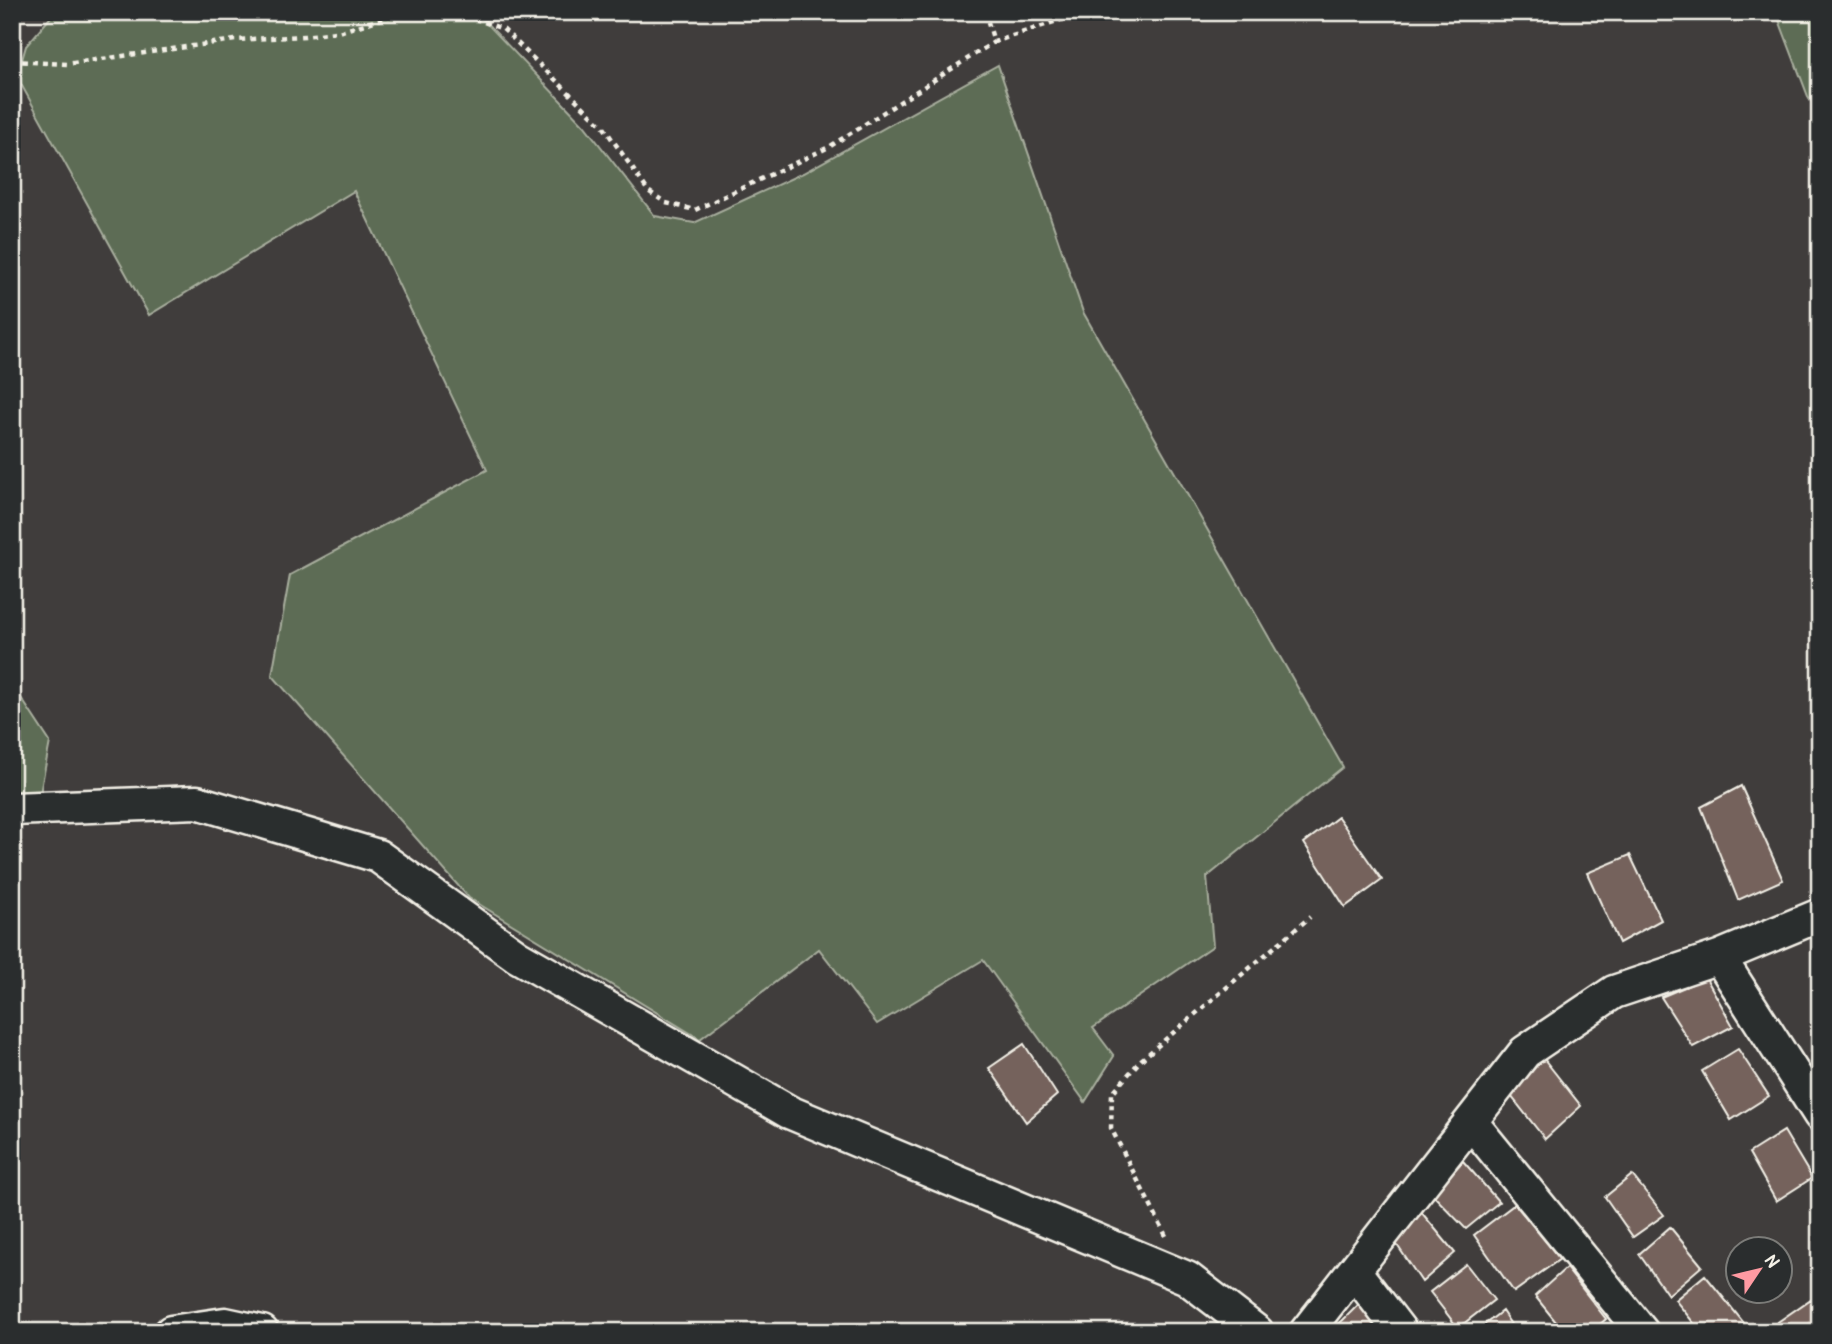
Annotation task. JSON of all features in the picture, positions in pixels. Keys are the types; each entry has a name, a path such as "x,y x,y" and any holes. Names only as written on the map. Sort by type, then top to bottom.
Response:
{"street":[{"path":"12,809 197,802 378,856 517,956 789,1112 1187,1278 1252,1330"},
{"path":"1306,1332 1525,1052 1614,992 1720,957 1820,915"},
{"path":"1720,957 1820,1115"},
{"path":"1471,1122 1642,1332"},
{"path":"1355,1272 1401,1332"},
{"path":"171,1332 225,1324 262,1332"}],"path":[{"path":"12,61 67,64 235,40 305,36 342,31 400,13 415,12"},
{"path":"456,12 503,29 603,126 648,191 666,203 695,209 829,147 994,42 1084,12"},
{"path":"985,12 994,42"},
{"path":"1187,1278 1111,1128 1112,1093 1141,1060 1310,917"}],"green space":[{"path":"55,12 476,12 584,125 655,216 694,223 803,173 998,65 1083,312 1343,767 1207,877 1213,946 1093,1028 1114,1056 1085,1102 983,960 877,1024 819,949 700,1039 469,898 272,675 290,575 487,470 354,191 149,315 17,77 26,46"},
{"path":"1776,12 1820,12 1820,110 1809,99"},
{"path":"12,684 50,742 37,809 12,809"}],"building":[{"path":"1741,786 1783,880 1738,900 1701,807"},
{"path":"1338,817 1382,880 1345,907 1304,843"},
{"path":"1630,855 1661,920 1619,943 1587,873"},
{"path":"1706,978 1733,1026 1693,1047 1661,997"},
{"path":"1024,1044 1057,1095 1026,1122 989,1068"},
{"path":"1738,1049 1769,1096 1731,1120 1702,1071"},
{"path":"1544,1059 1581,1106 1545,1139 1508,1092"},
{"path":"1784,1131 1812,1178 1776,1201 1749,1153"},
{"path":"1463,1161 1499,1202 1466,1229 1432,1194"},
{"path":"1632,1175 1664,1215 1633,1237 1605,1197"},
{"path":"1515,1204 1560,1259 1514,1292 1474,1235"},
{"path":"1422,1213 1455,1253 1422,1282 1393,1239"},
{"path":"1670,1227 1702,1266 1668,1295 1639,1254"},
{"path":"1466,1264 1494,1300 1458,1328 1430,1292"},
{"path":"1566,1268 1606,1319 1591,1332 1564,1332 1535,1296"},
{"path":"1705,1275 1724,1298 1724,1306 1730,1306 1744,1323 1733,1332 1701,1332 1675,1300"},
{"path":"1811,1299 1820,1313 1820,1332 1776,1332 1772,1326"},
{"path":"1360,1303 1379,1332 1332,1332 1332,1331"},
{"path":"1502,1311 1516,1332 1475,1332"}]}
